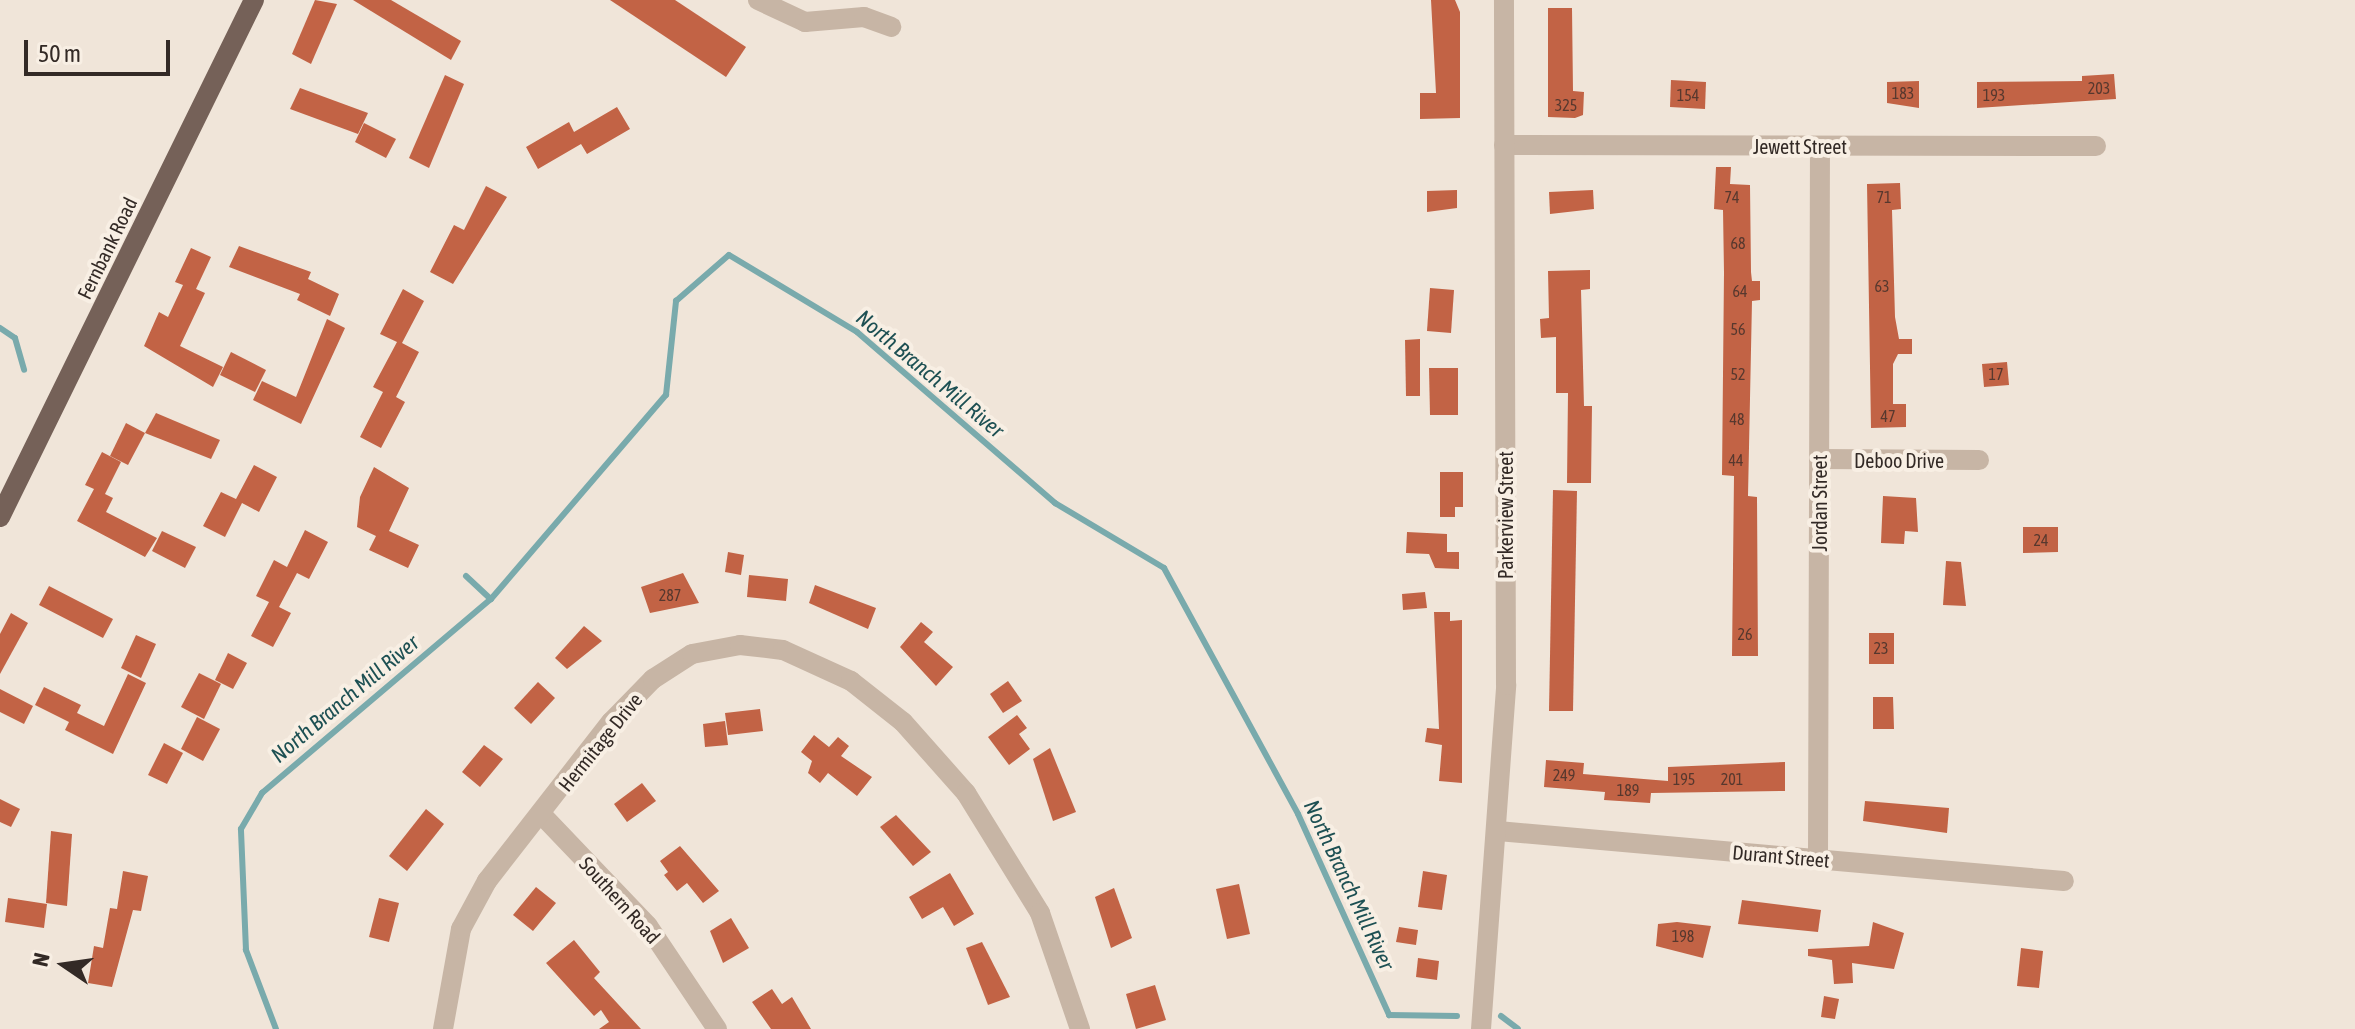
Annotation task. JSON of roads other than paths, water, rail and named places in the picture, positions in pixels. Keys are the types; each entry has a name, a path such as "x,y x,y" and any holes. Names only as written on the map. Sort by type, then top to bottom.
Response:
{"main road":[{"name":"Fernbank Road","path":"0,517 254,0"}],"street":[{"path":"758,0 805,22 864,17 891,27"},
{"name":"Parkerview Street","path":"1481,1029 1498,831 1506,685 1504,0"},
{"name":"Jewett Street","path":"1504,145 2096,146"},
{"name":"Jordan Street","path":"1818,859 1820,146"},
{"name":"Deboo Drive","path":"1819,459 1979,460"},
{"name":"Hermitage Drive","path":"443,1029 461,929 487,881 542,815 611,722 653,679 692,654 740,645 824,665 903,722 966,793 1040,913 1080,1029"},
{"name":"Southern Road","path":"542,815 648,926 717,1029"},
{"name":"Durant Street","path":"1498,831 2064,881"}],"waterway":[{"name":"North Branch Mill River","path":"276,1029 246,950 241,829 262,793 491,599 666,395 676,301 729,255 857,332 1055,503 1164,568 1298,814 1389,1015 1457,1016"},
{"path":"0,328 15,338 24,370"},
{"path":"466,576 491,599"},
{"name":"North Branch Mill River","path":"1501,1016 1518,1029"}]}
